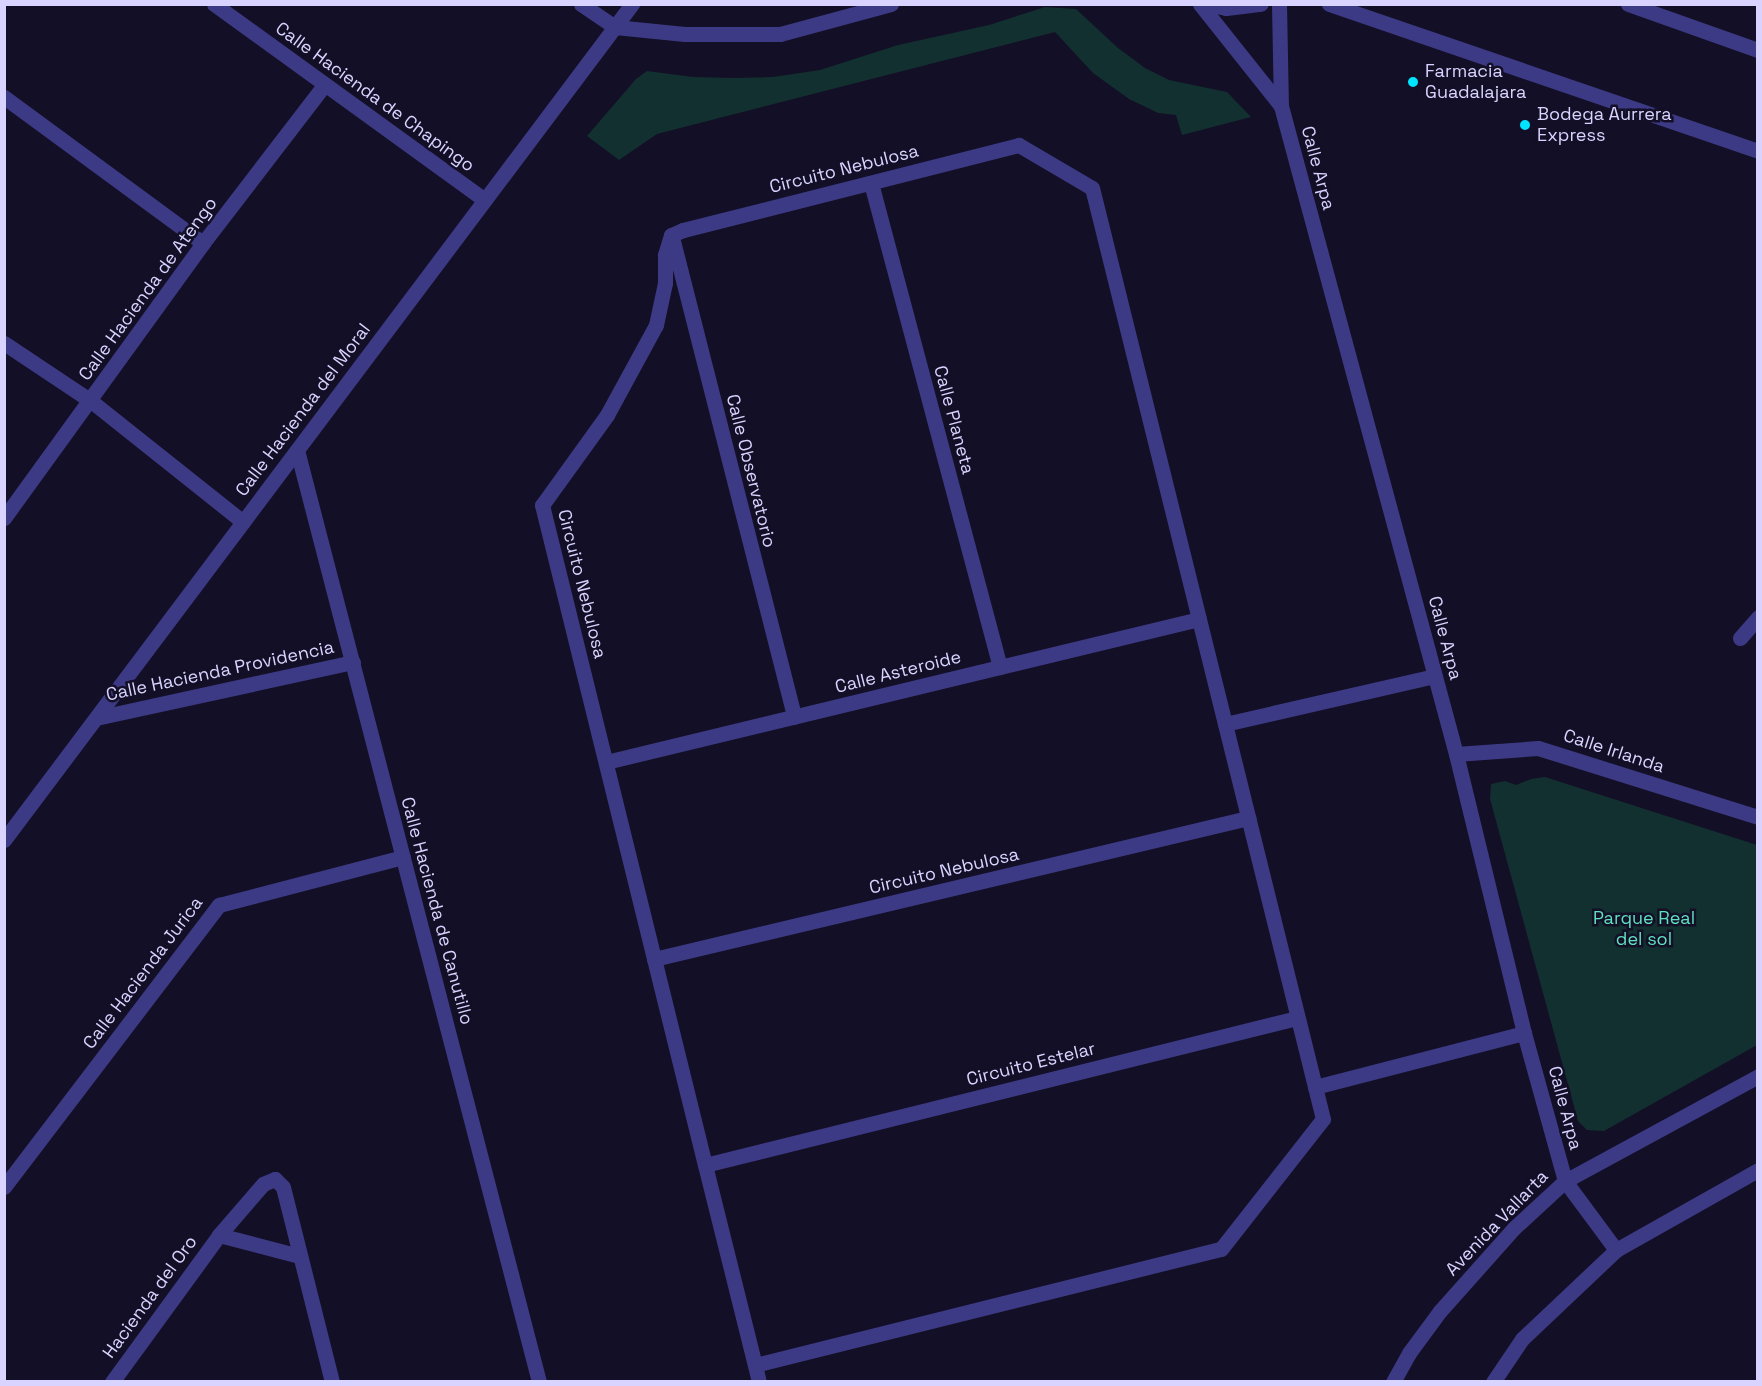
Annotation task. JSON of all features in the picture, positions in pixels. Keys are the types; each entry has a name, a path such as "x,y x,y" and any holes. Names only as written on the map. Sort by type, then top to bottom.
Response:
{"street":[{"name":"Calle Hacienda de Chapingo","path":"214,4 485,200"},
{"path":"581,4 615,27 685,34 780,34 891,4"},
{"name":"Calle Hacienda del Moral","path":"4,840 632,4"},
{"name":"Calle Arpa","path":"1200,4 1281,106"},
{"path":"1207,4 1226,8 1260,4"},
{"name":"Calle Arpa","path":"1280,4 1281,106 1456,754 1524,1033 1564,1181"},
{"path":"1329,4 1758,151"},
{"path":"1628,4 1758,50"},
{"name":"Calle Hacienda de Atengo","path":"4,518 91,401 203,243 325,84"},
{"path":"4,97 203,243"},
{"name":"Circuito Nebulosa","path":"1248,818 654,959 542,505 607,415 656,325 665,283 665,255 671,235 1019,145 1092,188 1298,1018"},
{"name":"Calle Planeta","path":"871,183 1000,667"},
{"name":"Calle Observatorio","path":"671,235 794,717"},
{"path":"4,342 91,401 243,522"},
{"name":"Calle Hacienda de Canutillo","path":"297,450 539,1382"},
{"path":"1740,638 1758,617"},
{"name":"Calle Asteroide","path":"606,762 1199,619"},
{"name":"Calle Hacienda Providencia","path":"96,718 353,662"},
{"path":"1225,724 1435,676"},
{"name":"Calle Irlanda","path":"1456,754 1538,748 1758,817"},
{"name":"Calle Hacienda Jurica","path":"4,1187 219,905 403,857"},
{"path":"654,959 759,1382"},
{"path":"755,1365 1221,1249 1323,1119 1298,1018"},
{"name":"Circuito Estelar","path":"705,1165 1298,1018"},
{"path":"1315,1087 1524,1033"},
{"name":"Avenida Vallarta","path":"1393,1382 1409,1353 1440,1311 1514,1228 1564,1181 1758,1076"},
{"path":"1493,1382 1522,1339 1616,1250 1758,1170"},
{"name":"Hacienda del Oro","path":"112,1382 219,1235 263,1184 275,1179 283,1187 332,1382"},
{"path":"1564,1181 1616,1250"},
{"name":"Hacienda del Oro","path":"219,1235 299,1256"}],"green space":[{"path":"1045,7 1076,9 1118,48 1145,68 1169,80 1227,92 1251,117 1182,135 1176,115 1158,113 1129,99 1093,73 1055,32 657,134 619,160 587,136 636,79 647,71 693,77 733,78 773,77 820,70 898,45 989,25"},
{"name":"Parque Real del sol","path":"1545,777 1757,845 1757,1045 1604,1131 1587,1130 1578,1121 1490,799 1491,784 1505,781 1516,785"}],"place":[{"name":"Farmacia Guadalajara","path":"1413,82"},
{"name":"Bodega Aurrera Express","path":"1525,125"}]}
